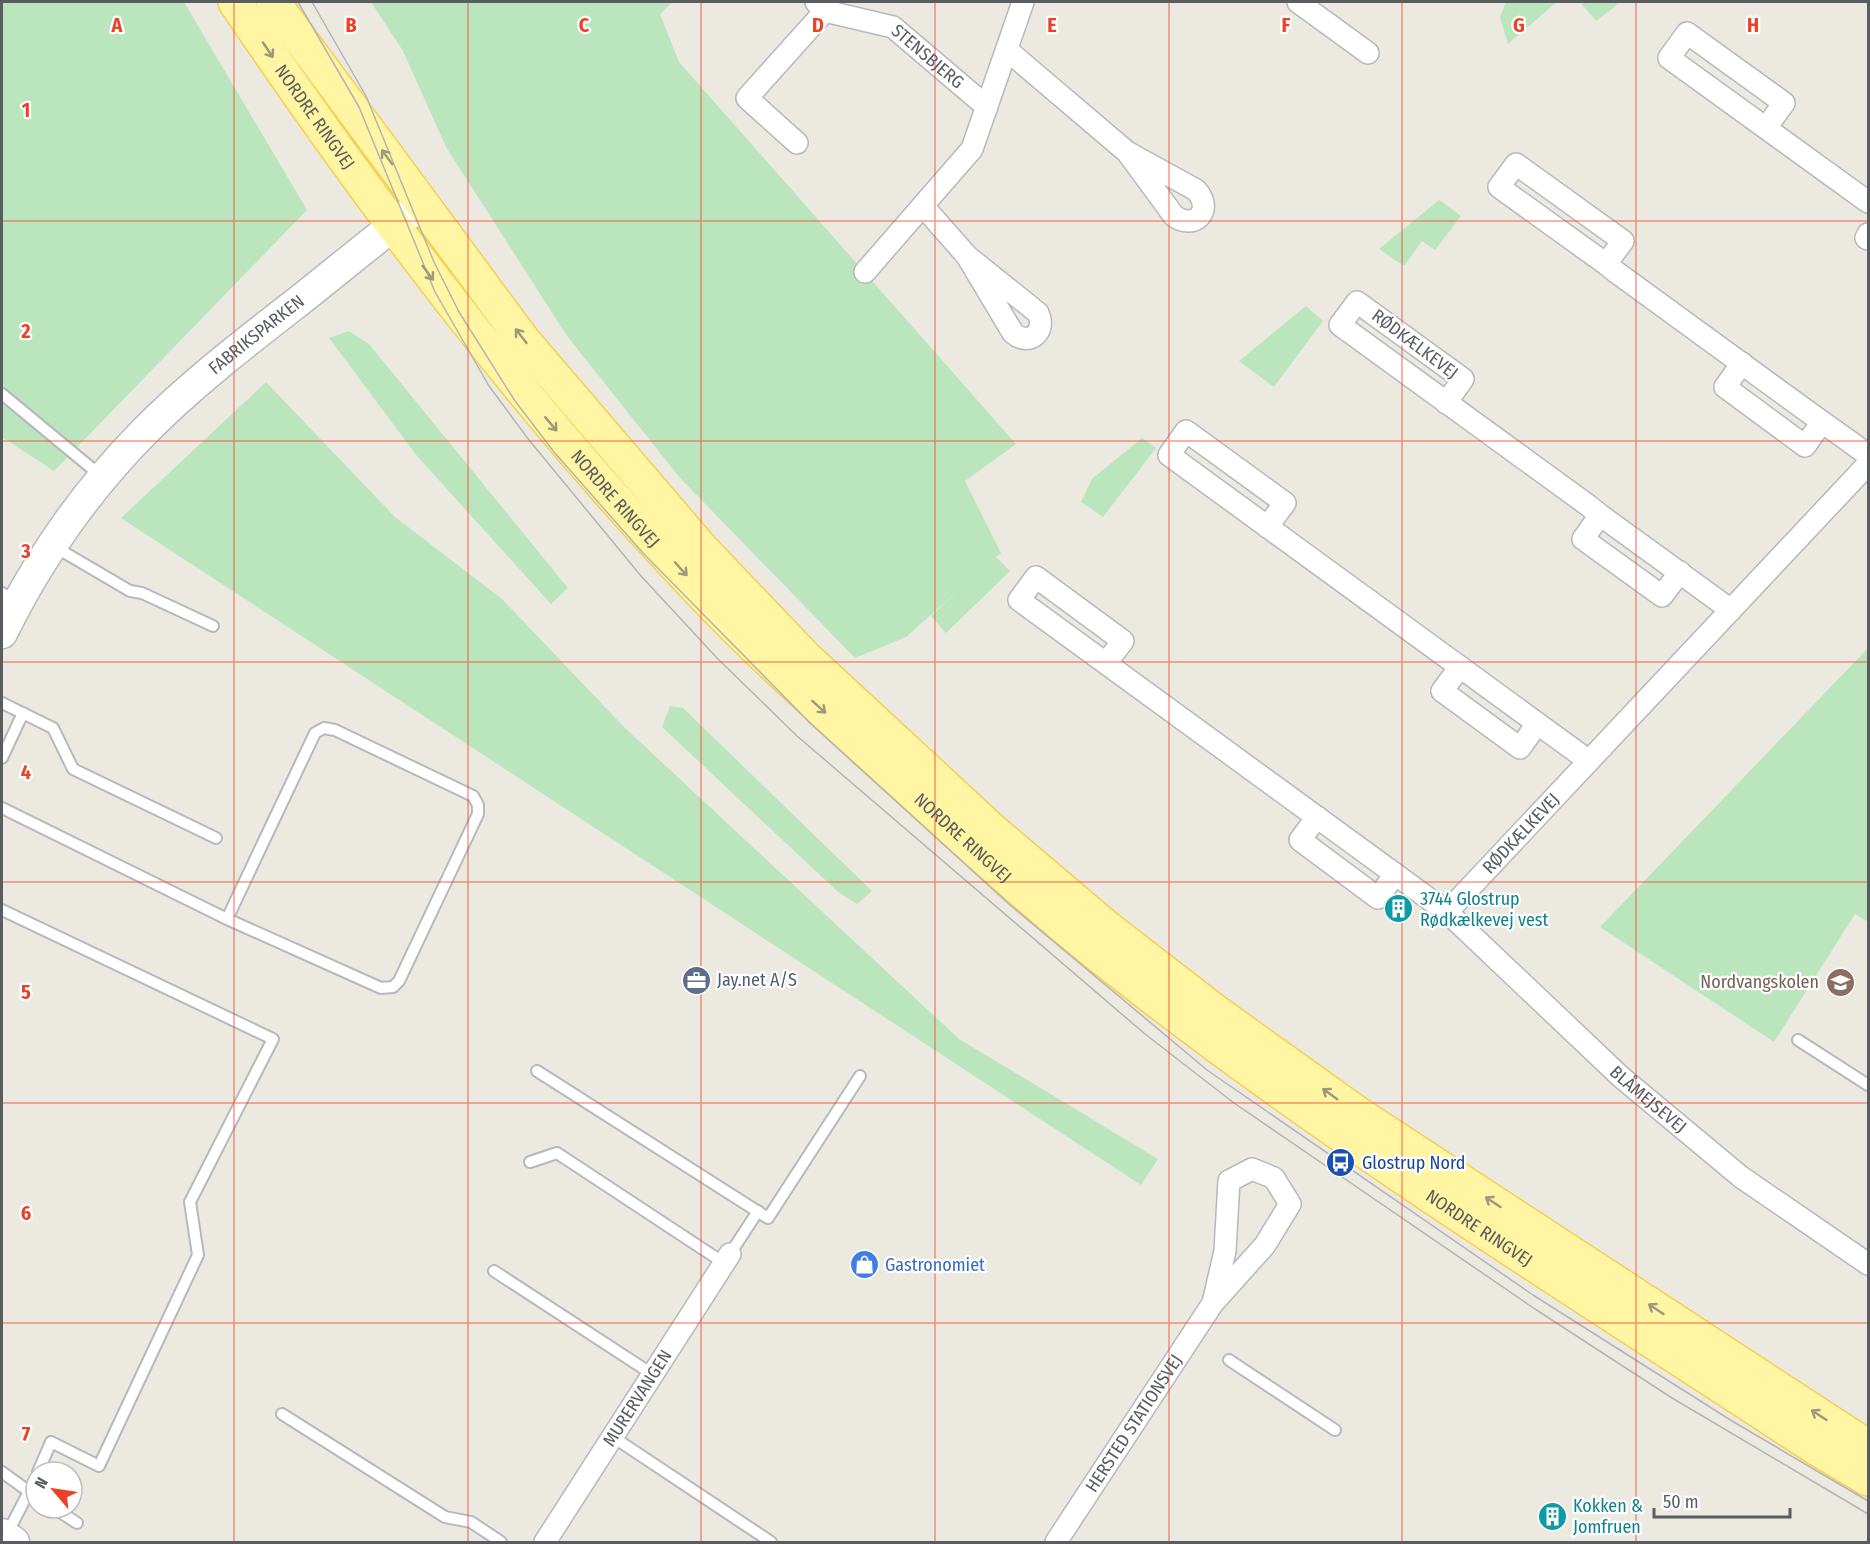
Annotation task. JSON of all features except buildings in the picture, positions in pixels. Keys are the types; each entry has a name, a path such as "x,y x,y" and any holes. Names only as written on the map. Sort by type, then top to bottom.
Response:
{"main road":[{"name":"NORDRE RINGVEJ","path":"235,2 320,128 444,295 571,447 706,598 791,682 961,836 1119,972 1326,1126 1806,1441 1869,1479"},
{"name":"NORDRE RINGVEJ","path":"273,2 523,340 701,548 806,657 992,830 1105,926 1216,1012 1357,1113 1869,1447"}],"street":[{"path":"865,272 972,149 1023,2"},
{"path":"1298,2 1368,53"},
{"name":"STENSBJERG","path":"797,143 747,98 820,6 893,27 987,107"},
{"path":"1766,128 1784,103 1687,33 1669,58 1766,128 1869,202"},
{"path":"1007,50 1127,152"},
{"path":"1606,264 1623,241 1516,164 1499,187 1869,455"},
{"name":"FABRIKSPARKEN","path":"2,633 10,597 103,478 143,433 191,387 422,204"},
{"path":"923,206 967,256"},
{"path":"1869,234 1866,238 1869,239"},
{"name":"RØDKÆLKEVEJ","path":"1446,403 1463,379 1357,302 1340,325 1446,403 1600,515 1680,572 1731,610"},
{"path":"1742,363 1725,387 1805,446 1822,422"},
{"path":"1267,527 1284,503 1186,431 1169,455 1267,527 1589,761"},
{"name":"RØDKÆLKEVEJ","path":"1447,912 1869,464"},
{"path":"1600,515 1583,538 1662,596 1680,572"},
{"path":"1106,663 1123,640 1036,577 1019,600 1447,912"},
{"path":"1460,667 1442,691 1520,748 1538,724"},
{"path":"1317,817 1300,840 1378,898 1395,874"},
{"name":"BLÅMEJSEVEJ","path":"1447,912 1553,1016 1621,1077 1741,1177 1869,1264"},
{"name":"HERSTED STATIONSVEJ","path":"1056,1542 1213,1304 1265,1245 1290,1204 1274,1178 1252,1169 1229,1180 1225,1251 1213,1304"},
{"name":"MURERVANGEN","path":"545,1542 727,1258"}],"lane":[{"path":"2,394 103,478"},
{"path":"52,546 130,591 142,592 213,626"},
{"path":"2,703 53,728 73,769 216,838"},
{"path":"2,758 22,713"},
{"path":"2,808 227,920 381,988 393,987 399,981 474,825 478,805 473,796 334,730 324,728 315,733 227,920"},
{"path":"2,910 273,1039 190,1202 198,1255 99,1466 51,1442 43,1460"},
{"path":"1798,1040 1869,1085"},
{"path":"537,1071 768,1218 860,1076"},
{"path":"530,1162 557,1153 727,1258 758,1211"},
{"path":"494,1271 652,1374"},
{"path":"1229,1360 1335,1430"},
{"path":"282,1414 445,1517 471,1522 501,1542"},
{"path":"613,1437 771,1542"},
{"path":"2,1472 24,1488"},
{"path":"7,1538 24,1509"},
{"path":"72,1520 77,1523"}],"green space":[{"path":"2,2 184,2 307,210 54,471 2,437"},
{"path":"371,2 672,2 660,14 679,62 1016,444 965,481 1001,553 996,557 1010,571 946,633 931,616 960,589 906,637 855,658 680,478 567,336 446,147 403,51"},
{"path":"1506,2 1557,2 1508,44 1500,17"},
{"path":"1580,2 1621,2 1596,21"},
{"path":"1439,200 1461,216 1435,250 1422,241 1404,266 1379,249"},
{"path":"1306,306 1323,321 1274,387 1239,361"},
{"path":"349,331 369,344 568,588 551,604 417,456 329,338"},
{"path":"266,382 395,517 502,599 624,727 959,1039 1158,1159 1141,1185 121,518"},
{"path":"1142,438 1156,448 1103,517 1081,502 1092,479"},
{"path":"1868,648 1868,922 1855,914 1774,1042 1600,927"},
{"path":"670,706 683,708 872,891 857,904 838,892 662,727"}],"tram line":[{"path":"298,2 359,107 435,292 489,386 529,440 641,576 717,658 797,736 1145,1034 1234,1103 1535,1309 1672,1398 1868,1514"},
{"path":"312,2 366,96 434,262 459,312 515,401 554,452 643,553 811,724 1010,905 1207,1070 1533,1295 1732,1421 1868,1501"}],"place":[{"name":"3744 Glostrup Rødkælkevej vest","path":"1399,909"},
{"name":"Jay.net A/S","path":"696,980"},
{"name":"Nordvangskolen","path":"1840,982"},
{"name":"Glostrup Nord","path":"1341,1163"},
{"name":"Gastronomiet","path":"864,1265"},
{"name":"Kokken & Jomfruen","path":"1552,1516"}]}
